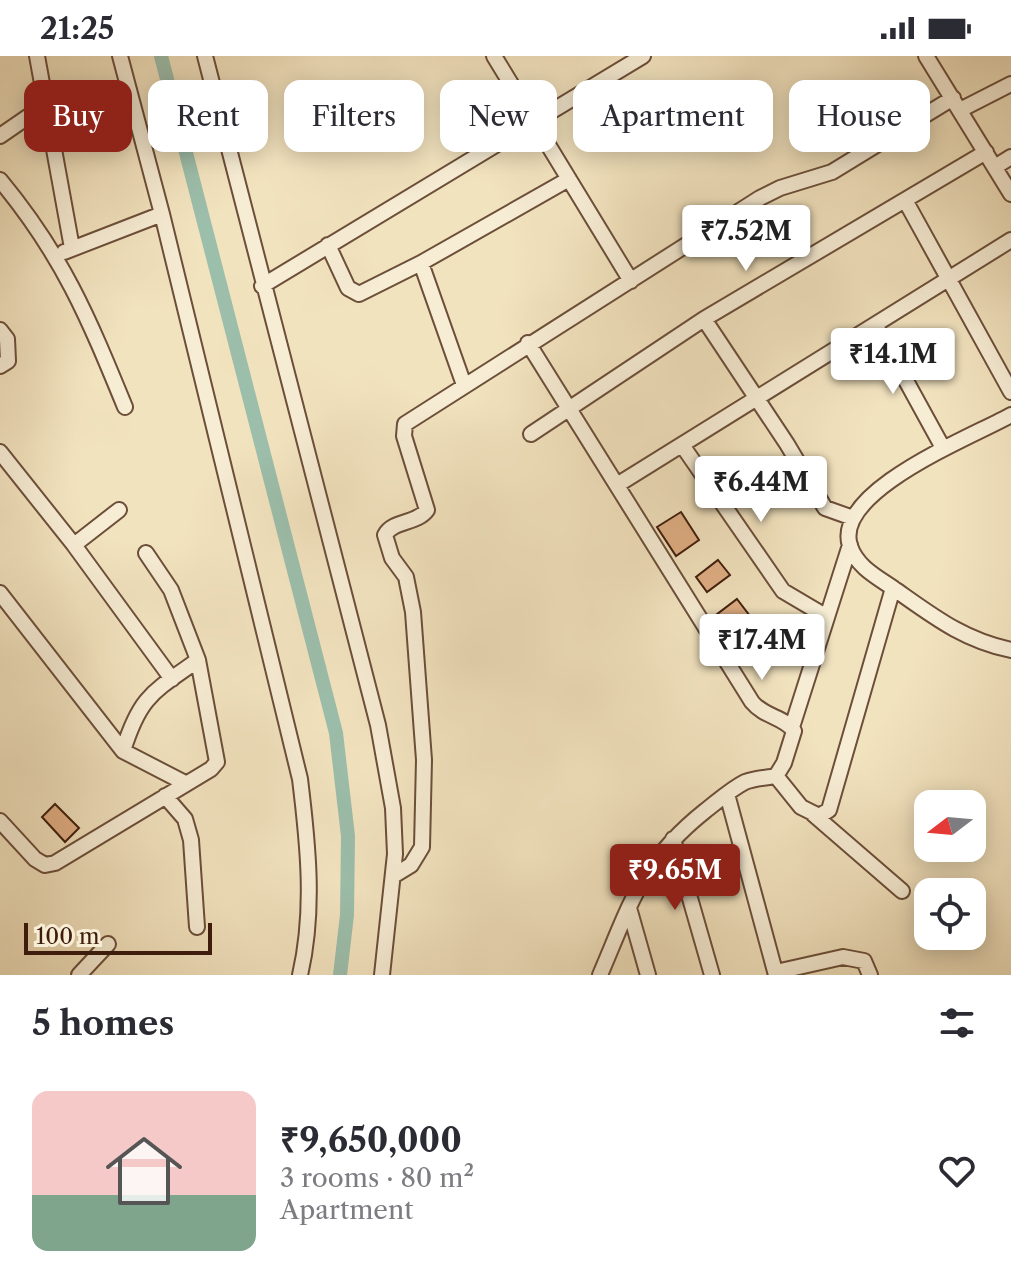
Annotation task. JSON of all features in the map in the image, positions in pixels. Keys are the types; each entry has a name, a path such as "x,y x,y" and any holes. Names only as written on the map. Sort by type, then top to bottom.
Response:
{"street":[{"path":"37,56 41,80"},
{"path":"120,56 162,214 300,779 308,850 308,928 300,975"},
{"path":"205,56 378,725 393,808 393,876 382,975"},
{"path":"494,56 508,80"},
{"path":"557,107 643,56"},
{"path":"929,57 1011,194"},
{"path":"393,876 411,865 422,847 424,760 411,600 406,577 392,558 385,535 390,527 421,517 427,510 404,436 405,424 760,198 780,188 832,172 957,104 1011,84"},
{"path":"0,136 24,119"},
{"path":"54,152 72,248"},
{"path":"262,286 482,152"},
{"path":"552,152 631,281"},
{"path":"531,434 704,319 986,152"},
{"path":"995,167 1011,157"},
{"path":"328,245 353,293 359,294 421,263 569,179"},
{"path":"0,180 36,224 83,304 125,407"},
{"path":"905,200 1011,392"},
{"path":"57,257 72,248 162,214"},
{"path":"617,485 1011,240"},
{"path":"421,263 464,385"},
{"path":"704,319 787,444 825,508 853,518"},
{"path":"876,326 943,448"},
{"path":"0,330 10,349 8,361 0,366"},
{"path":"528,343 752,702 766,716 792,727"},
{"path":"776,776 789,750 792,727 850,545 853,518 872,494 943,448 1011,415"},
{"path":"682,445 783,591 827,617"},
{"path":"0,452 74,545 172,679"},
{"path":"74,545 119,510"},
{"path":"850,545 864,567 959,634 1011,650"},
{"path":"0,821 35,859 45,865 55,863 211,769 218,758 198,660 171,590 146,553"},
{"path":"813,814 825,814 832,803 893,588"},
{"path":"3,601 123,751 185,783"},
{"path":"123,751 141,704 198,660"},
{"path":"776,776 801,807 902,891"},
{"path":"600,975 646,871 673,839 727,794 750,780 776,776"},
{"path":"727,794 776,973 843,957 864,961 870,975"},
{"path":"165,796 185,819 191,840 197,927"},
{"path":"673,839 712,975"},
{"path":"629,908 648,975"},
{"path":"79,975 108,944"}],"building":[{"path":"681,512 699,540 676,556 657,527"},
{"path":"718,560 730,575 707,592 696,577"},
{"path":"737,599 750,616 725,635 712,618"},
{"path":"55,804 79,828 65,842 42,817"}],"waterway":[{"path":"161,56 336,733 348,836 347,915 340,975"}]}
